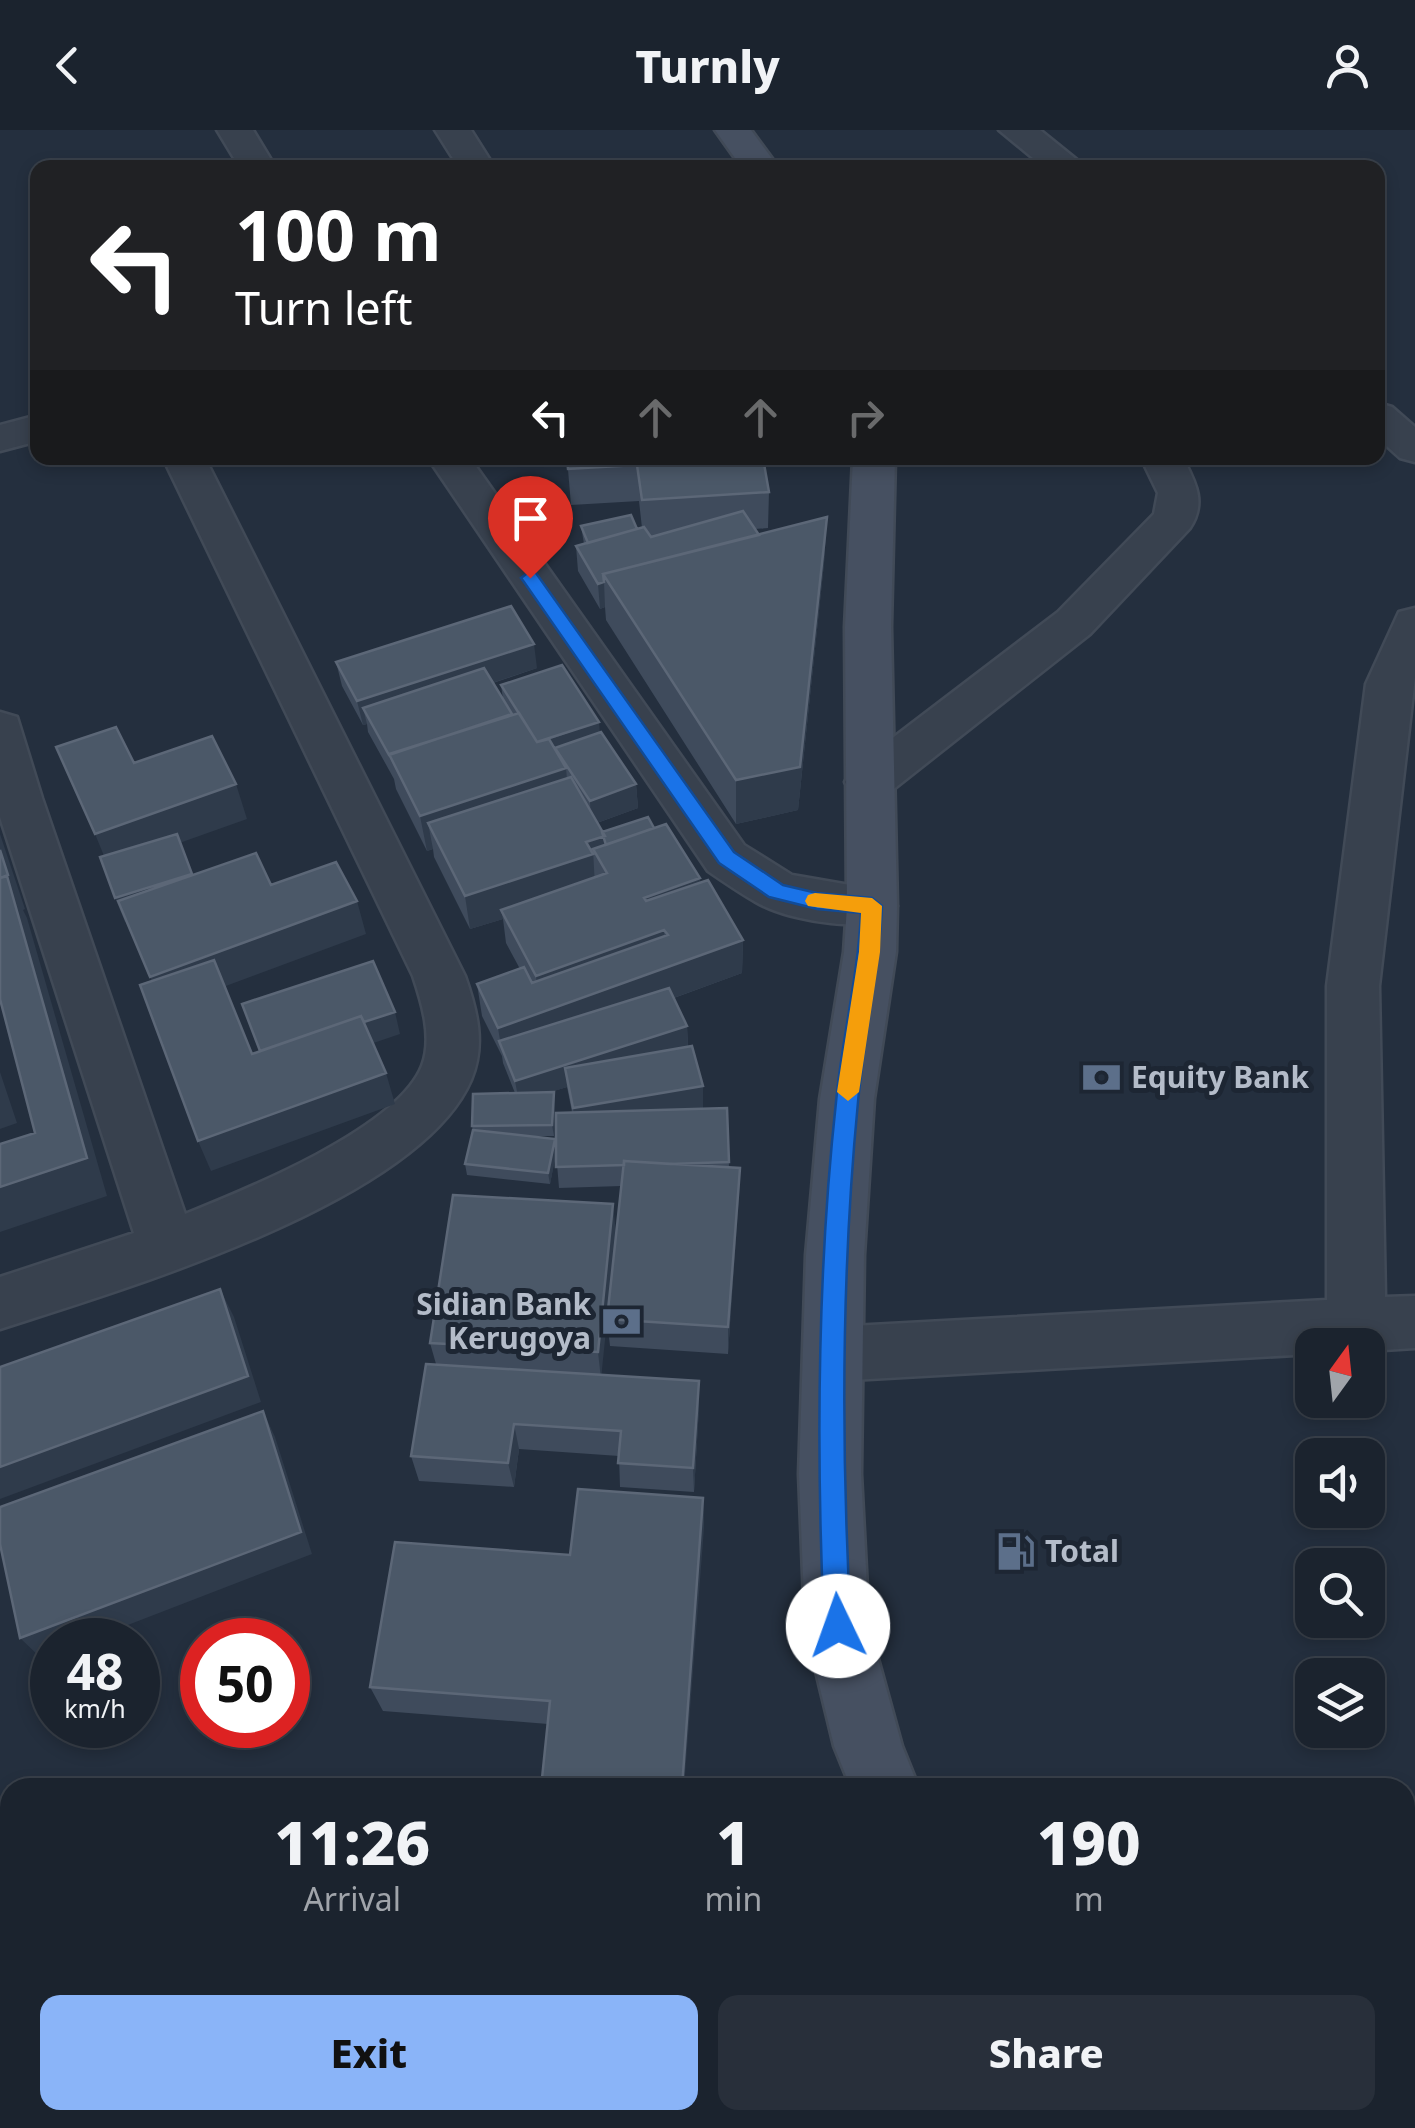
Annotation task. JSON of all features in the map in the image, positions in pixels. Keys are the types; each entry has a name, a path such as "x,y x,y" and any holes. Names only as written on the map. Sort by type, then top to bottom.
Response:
{"main road":[{"path":"733,130 755,160"},
{"path":"874,465 868,626 872,906 870,952 847,1099 835,1255 830,1474 838,1626 868,1746 881,1778"}],"street":[{"path":"235,130 253,160"},
{"path":"453,130 472,160"},
{"path":"1017,130 1059,160"},
{"path":"1385,422 1415,449"},
{"path":"0,438 30,430"},
{"path":"0,1303 326,1179 417,1119 444,1081 454,1049 452,1010 439,976 187,465"},
{"path":"455,465 726,858 776,891 817,901 872,906"},
{"path":"869,782 1074,623 1131,567 1174,518 1180,493 1166,465"},
{"path":"1356,1325 1353,986 1389,684 1415,622"},
{"path":"0,729 18,798 166,1243"},
{"path":"834,1354 1415,1322"}],"building":[{"path":"568,465 637,465 568,469"},
{"path":"637,465 764,465 769,492 642,500"},
{"path":"743,511 759,535 603,574 604,582 598,584 576,546 644,527 651,537"},
{"path":"631,515 637,529 588,543 581,526"},
{"path":"827,517 800,767 736,780 603,574"},
{"path":"511,606 534,644 357,701 336,662"},
{"path":"562,665 599,722 537,742 501,685"},
{"path":"484,668 512,714 389,755 363,708"},
{"path":"519,713 537,742 549,739 566,768 420,816 389,754"},
{"path":"116,727 134,763 212,736 236,784 95,834 56,747"},
{"path":"601,732 636,784 590,801 555,748"},
{"path":"571,777 605,836 586,842 593,854 465,896 428,823"},
{"path":"648,817 654,828 606,845 602,832"},
{"path":"666,824 700,878 644,898 646,901 708,880 743,940 498,1028 477,984 524,967 532,983 668,935 664,930 536,976 501,910 607,873 593,849"},
{"path":"177,834 192,874 115,898 100,857"},
{"path":"0,850 8,875 0,878"},
{"path":"256,853 271,885 336,862 357,901 150,977 118,901"},
{"path":"7,876 87,1158 0,1187 0,1144 35,1133 0,999 0,878"},
{"path":"214,960 252,1054 361,1016 386,1073 198,1141 140,985"},
{"path":"373,961 395,1012 364,1022 361,1016 260,1051 242,1004"},
{"path":"669,988 687,1026 515,1081 499,1041"},
{"path":"692,1046 703,1086 573,1108 565,1068"},
{"path":"554,1092 552,1125 472,1126 473,1094"},
{"path":"727,1108 729,1162 624,1161 624,1165 556,1167 556,1113"},
{"path":"473,1130 555,1139 548,1173 465,1164"},
{"path":"624,1161 740,1168 728,1327 607,1319"},
{"path":"453,1195 613,1204 598,1352 430,1343"},
{"path":"220,1289 248,1376 0,1467 0,1367"},
{"path":"426,1364 699,1381 693,1468 618,1463 621,1431 514,1424 508,1463 411,1456"},
{"path":"263,1411 301,1532 73,1618 30,1618 30,1634 20,1638 0,1544 0,1507"},
{"path":"578,1489 703,1498 683,1778 542,1778 550,1701 370,1687 395,1542 570,1555"}],"slow traffic":[{"path":"815,901 872,906 870,952 848,1092"}],"place":[{"name":"Equity Bank","path":"1101,1078"},
{"name":"Sidian Bank Kerugoya","path":"621,1322"},
{"name":"Total","path":"1015,1552"}],"route":[{"path":"530,578 726,858 776,891 817,901 872,906 870,952 847,1099 835,1255 830,1474 838,1626"}]}
